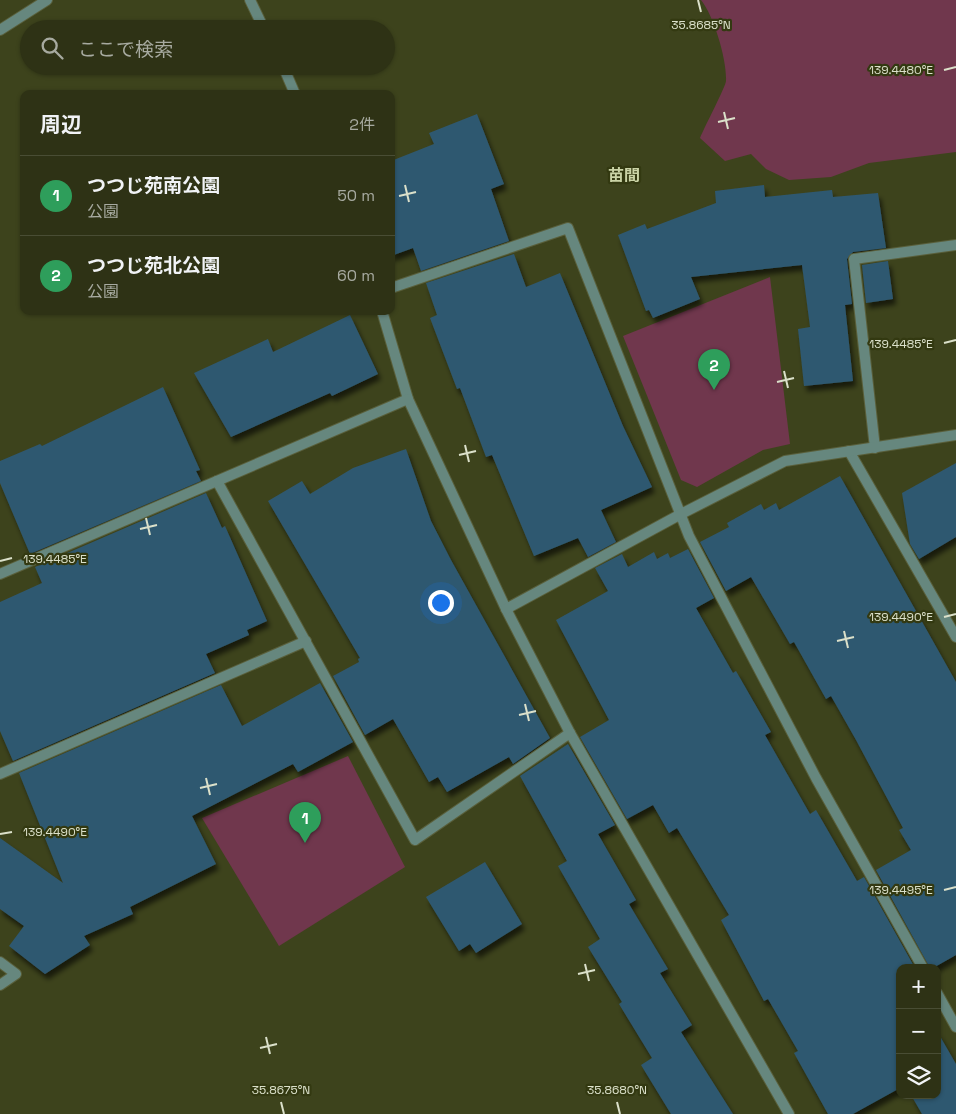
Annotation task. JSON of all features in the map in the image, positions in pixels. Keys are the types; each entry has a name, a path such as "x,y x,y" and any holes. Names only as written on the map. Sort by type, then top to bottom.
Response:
{"street":[{"path":"0,30 47,0"},
{"path":"250,0 260,20"},
{"path":"287,75 293,90"},
{"path":"395,287 568,228 689,536 816,778 921,964"},
{"path":"875,448 854,260 956,245"},
{"path":"383,315 408,399 506,609 570,733 789,1114"},
{"path":"0,574 408,399"},
{"path":"506,609 681,514 784,461 956,435"},
{"path":"850,451 956,637"},
{"path":"217,481 415,840 570,733"},
{"path":"0,774 306,641"},
{"path":"0,962 16,974 0,985"},
{"path":"941,1000 956,1027"}],"shaded area":[{"path":"701,0 956,0 956,152 869,163 831,177 789,180 766,169 751,154 725,161 700,138 726,81 719,39 711,16"},
{"path":"770,277 790,444 763,450 697,487 681,480 623,336"},
{"path":"348,756 405,867 279,946 202,818"}],"building":[{"path":"477,114 504,184 491,189 509,241 421,271 413,248 395,255 395,159 434,144 429,133"},
{"path":"764,185 765,197 832,190 833,197 878,193 886,248 853,252 847,259 852,304 845,305 853,381 804,386 798,329 810,327 802,265 691,277 700,299 653,318 649,310 646,311 618,235 645,224 647,229 716,203 715,191"},
{"path":"514,254 526,287 560,273 623,426 652,487 601,510 616,542 588,557 578,538 534,556 492,455 486,457 460,388 457,389 430,318 437,315 426,283"},
{"path":"888,261 893,299 866,303 862,265"},
{"path":"350,315 378,374 332,396 330,393 231,437 194,373 268,339 273,352"},
{"path":"163,387 200,470 196,471 201,481 30,554 0,483 0,461 40,444 42,446"},
{"path":"406,449 431,521 550,738 513,764 509,757 447,792 438,777 429,782 393,719 365,735 333,676 359,662 358,659 360,658 268,501 302,481 310,494 353,468"},
{"path":"956,463 956,537 919,559 910,544 902,493"},
{"path":"840,476 956,682 956,955 940,964 928,964 876,870 911,850 899,830 903,828 831,696 826,699 794,642 790,644 751,577 726,591 700,542 729,527 727,523 761,504 764,510 776,503 779,510"},
{"path":"206,493 222,528 225,526 267,621 247,630 249,635 206,654 215,673 13,761 0,731 0,602 42,583 35,567"},
{"path":"688,549 714,598 696,608 733,673 736,671 771,732 765,735 810,814 816,810 857,881 864,877 913,964 896,964 896,1090 853,1114 828,1114 794,1053 798,1051 768,999 764,1001 721,920 729,915 677,828 669,833 653,805 627,819 580,737 609,720 556,620 608,591 595,568 622,554 628,567 654,552 657,559 668,553 670,558"},
{"path":"320,683 353,742 298,772 293,764 192,816 216,864 130,907 133,914 84,936 90,945 45,974 9,946 24,926 0,909 0,838 63,883 19,773 221,685 242,726"},
{"path":"568,744 615,825 598,834 636,900 629,904 668,969 660,973 692,1025 681,1032 733,1114 671,1114 641,1065 652,1058 619,1004 622,1002 588,947 600,939 558,866 567,861 520,776"},
{"path":"485,862 522,924 476,953 470,944 459,951 426,897"},
{"path":"941,1038 956,1064 956,1114 922,1114 913,1099 941,1099"}],"place":[{"name":"つつじ苑北公園","path":"714,390"},
{"name":"つつじ苑南公園","path":"305,843"}],"district":[{"name":"苗間","path":"624,175"}]}
